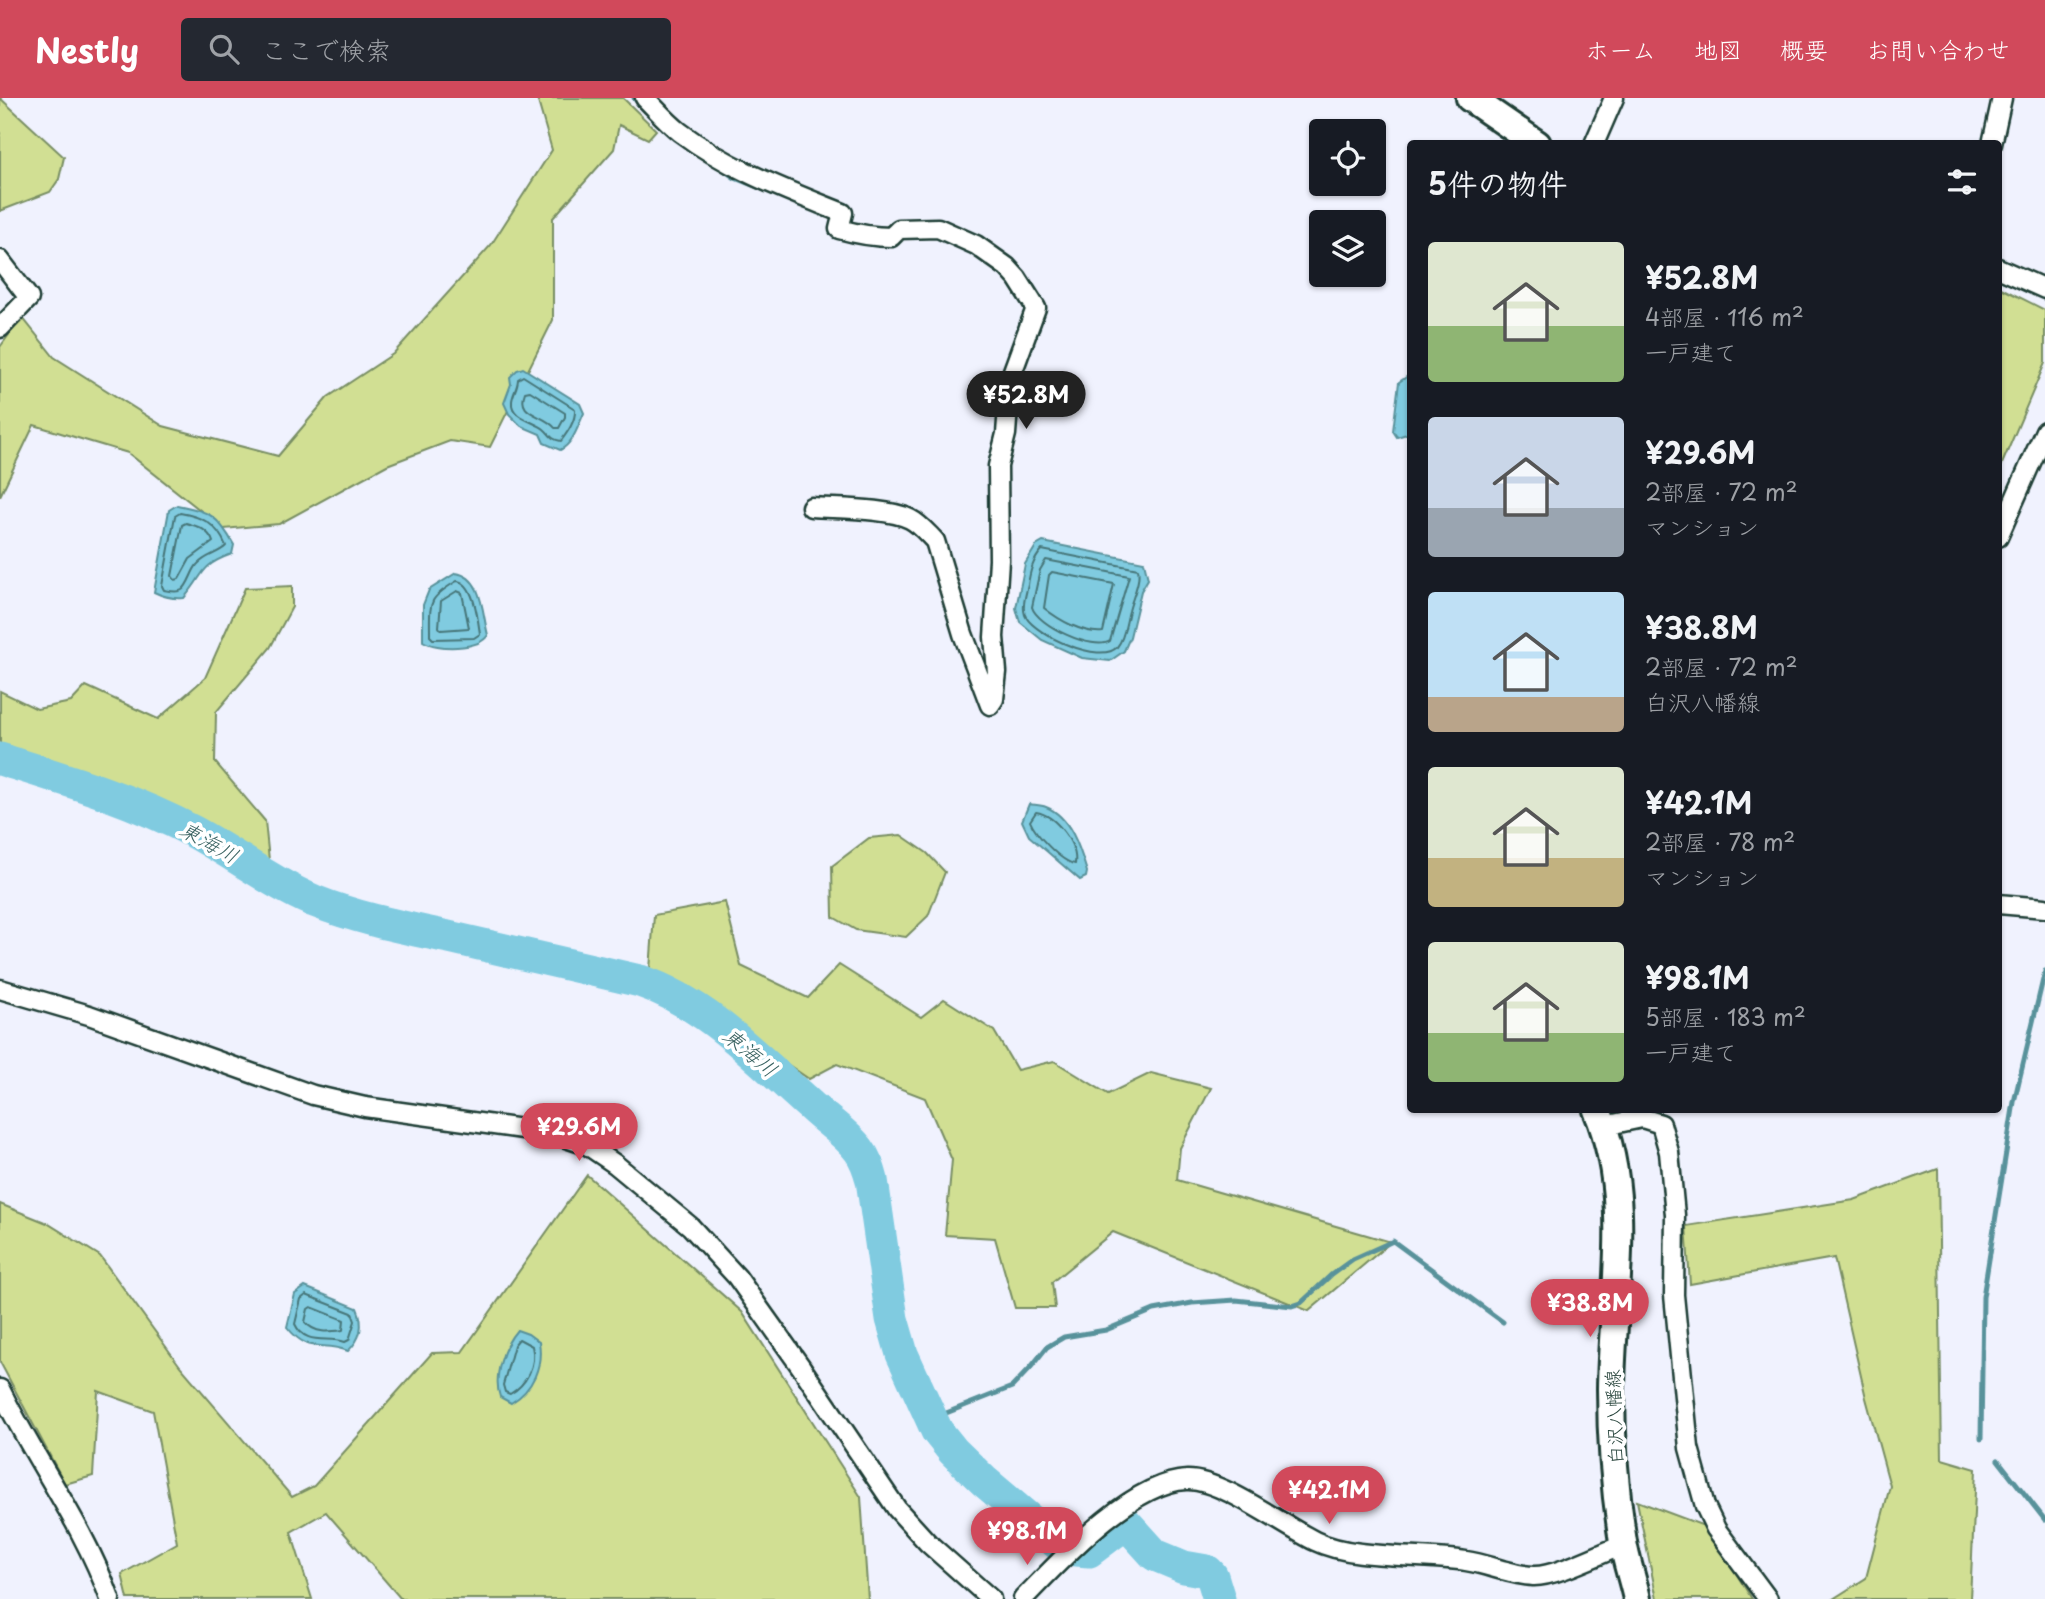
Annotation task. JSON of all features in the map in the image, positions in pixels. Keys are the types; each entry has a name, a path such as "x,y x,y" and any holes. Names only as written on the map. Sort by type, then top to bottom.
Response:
{"main road":[{"path":"1470,98 1530,140"},
{"name":"白沢八幡線","path":"1600,1118 1614,1178 1619,1240 1611,1390 1616,1486 1623,1545 1637,1599"}],"street":[{"path":"645,98 678,131 713,155 755,178 843,213 839,229 891,237 898,229 938,229 976,245 1007,267 1036,308 1010,379 1006,434 998,466 999,560 994,636 997,672 994,699 990,705 963,634 935,541 911,519 896,514 811,507"},
{"path":"1596,140 1614,98"},
{"path":"1993,140 2002,98"},
{"path":"0,260 29,298 0,328"},
{"path":"2002,270 2045,289"},
{"path":"2002,528 2045,431"},
{"path":"2002,904 2045,908"},
{"path":"0,989 89,1015 313,1095 365,1107 551,1133 587,1145 615,1164 690,1226 737,1277 897,1509 928,1543 991,1599"},
{"path":"1600,1118 1642,1118 1661,1124 1669,1152 1675,1215 1676,1322 1689,1448 1705,1506 1716,1530 1768,1599"},
{"path":"0,1389 22,1433 64,1500 97,1562 110,1599"},
{"path":"1023,1599 1059,1562 1145,1492 1188,1480 1215,1486 1334,1550 1466,1561 1534,1576 1553,1573 1623,1545"}],"green space":[{"path":"0,98 64,157 59,179 50,192 0,211"},
{"path":"537,98 623,98 656,130 648,139 619,125 614,149 553,218 553,320 490,447 450,441 387,465 279,524 224,529 128,453 34,425 0,496 0,347 22,317 54,357 163,426 278,456 328,397 393,354 491,245 552,150"},
{"path":"2002,288 2045,310 2045,363 2002,464"},
{"path":"292,586 292,607 270,648 216,712 215,762 265,821 270,870 200,826 134,793 0,749 0,691 37,709 71,702 86,686 158,719 205,678 245,588"},
{"path":"901,835 927,853 945,872 928,916 906,937 856,930 833,917 832,866 869,838"},
{"path":"725,902 741,966 808,998 839,965 921,1017 944,999 994,1031 1017,1070 1054,1061 1108,1094 1151,1073 1211,1088 1180,1148 1177,1180 1391,1242 1309,1311 1113,1232 1052,1282 1055,1308 1015,1308 995,1238 945,1235 952,1160 925,1098 837,1064 809,1079 650,970 654,915"},
{"path":"1938,1169 1942,1459 1976,1469 1970,1599 1833,1599 1866,1578 1890,1486 1866,1398 1834,1258 1690,1284 1686,1226 1854,1200"},
{"path":"587,1175 742,1312 861,1497 868,1599 401,1599 326,1512 291,1532 312,1599 128,1599 122,1574 177,1543 153,1411 98,1391 93,1476 65,1484 0,1362 0,1204 47,1223 100,1256 180,1366 292,1497 314,1486 432,1353 462,1352"},
{"path":"1637,1501 1707,1527 1752,1599 1657,1599"}],"water":[{"path":"523,368 580,404 584,413 572,439 560,450 544,443 540,434 521,426 509,414 504,403 511,384 510,377"},
{"path":"1407,377 1407,434 1397,437 1393,431 1399,382"},
{"path":"177,505 212,516 223,527 234,545 232,554 207,567 184,598 168,597 154,592 169,510"},
{"path":"1043,542 1144,562 1148,579 1141,591 1130,637 1124,651 1110,661 1082,658 1042,640 1020,622 1016,608 1025,564 1036,546"},
{"path":"456,573 472,581 480,597 488,635 476,644 467,646 429,644 423,641 423,605 429,590"},
{"path":"1029,804 1044,806 1062,818 1081,854 1086,877 1080,880 1029,836 1022,821"},
{"path":"305,1287 357,1308 360,1331 348,1351 309,1344 295,1336 287,1327 295,1294"},
{"path":"517,1330 539,1342 540,1351 535,1377 519,1398 511,1403 500,1397 498,1380 504,1353"}],"waterway":[{"path":"634,98 642,107"},
{"path":"718,166 735,178 772,193"},
{"name":"東海川","path":"0,759 99,791 171,820 283,886 314,901 383,922 640,981 688,1003 710,1018 843,1133 864,1157 872,1180 892,1319 902,1354 937,1431 953,1451 1064,1549 1089,1551 1126,1523 1155,1555 1184,1567 1207,1571 1212,1576 1219,1599"},
{"path":"1981,1439 1983,1297 2014,1102 2045,971"},
{"path":"931,1419 1012,1387 1047,1347 1064,1337 1106,1330 1154,1310 1192,1303 1236,1300 1292,1306 1301,1303 1353,1259 1393,1241 1503,1322"},
{"path":"1998,1460 2045,1520"}]}
